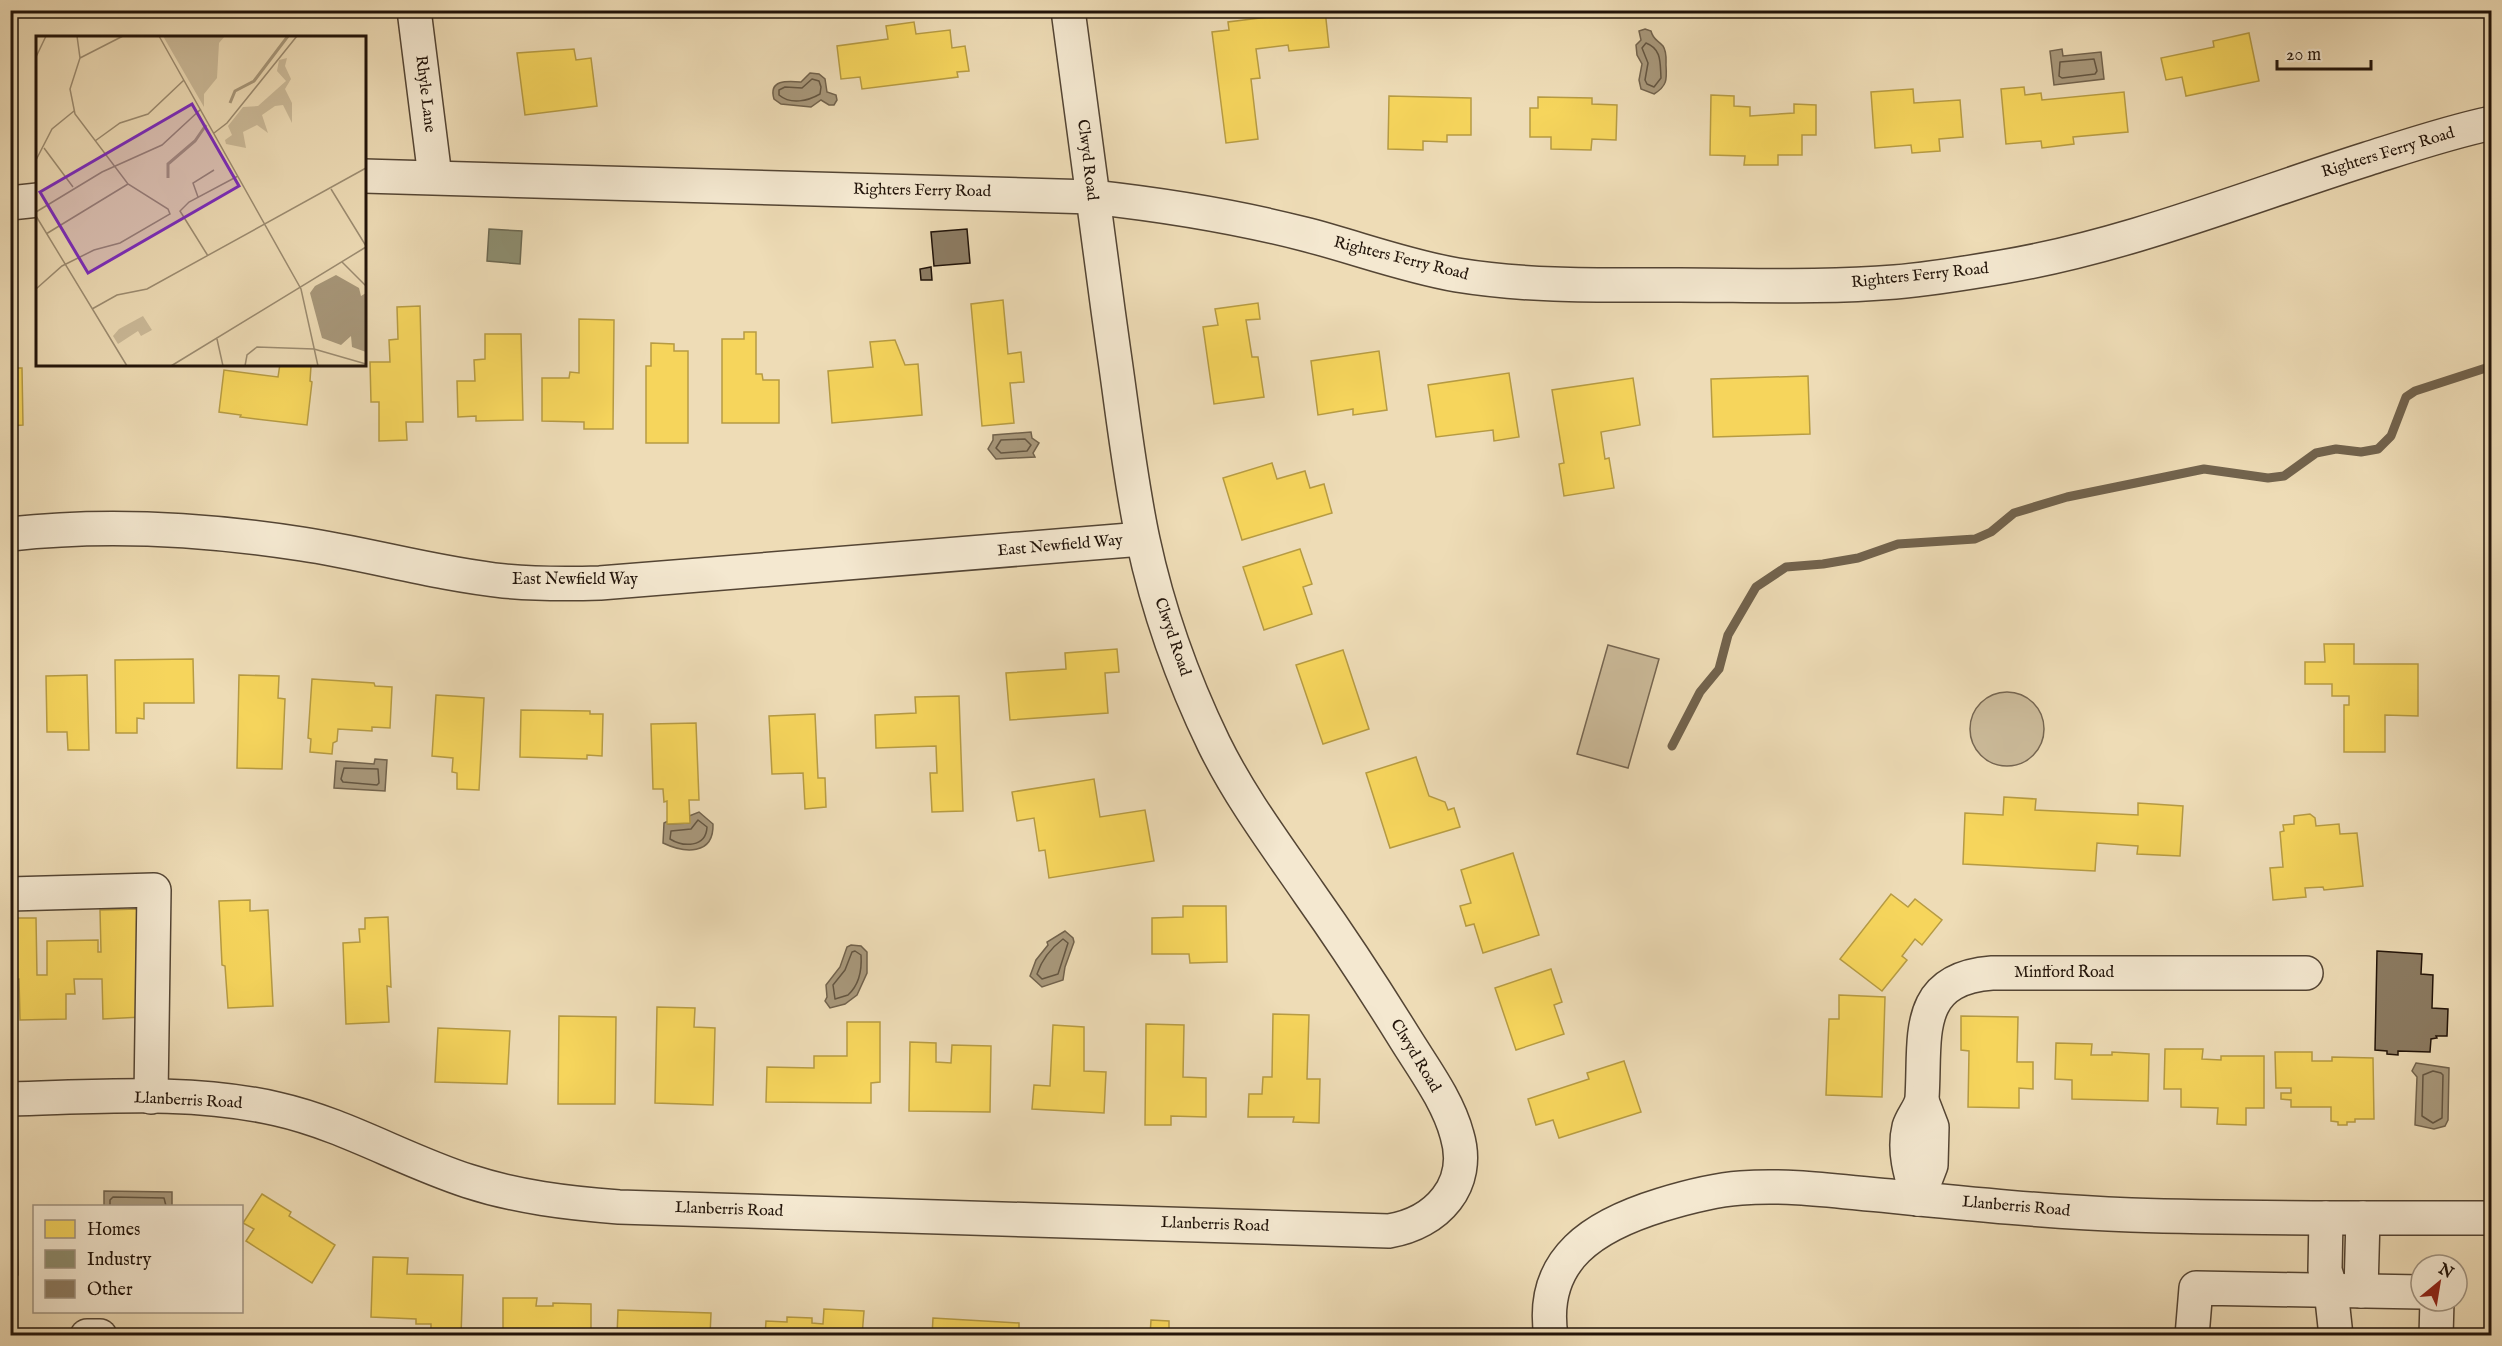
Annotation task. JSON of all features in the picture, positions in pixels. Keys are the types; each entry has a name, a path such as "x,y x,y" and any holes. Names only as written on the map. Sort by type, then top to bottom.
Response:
{"street":[{"name":"Rhyle Lane","path":"414,10 435,177"},
{"name":"Clwyd Road","path":"1068,10 1092,197 1142,539 1162,612 1186,679 1215,746 1246,800 1374,988 1453,1121 1460,1149 1460,1167 1450,1193"},
{"name":"Righters Ferry Road","path":"366,176 1092,197 1176,207 1237,219 1453,274 1492,280 1583,285 1841,285 1895,282 2005,267 2064,254 2142,232 2432,138 2492,123"},
{"path":"10,203 36,200"},
{"name":"East Newfield Way","path":"10,534 100,528 170,530 236,536 302,543 502,581 552,584 600,584 1142,539"},
{"path":"10,894 154,890 151,1097"},
{"name":"Minfford Road","path":"1918,1199 1908,1164 1909,1127 1922,1101 1924,1031 1927,1013 1936,997 1947,986 1975,975 1992,974 2306,973"},
{"name":"Llanberris Road","path":"10,1099 151,1097 214,1099 278,1109 347,1132 467,1180 540,1199 597,1206 1389,1231 1417,1224 1442,1205 1450,1193"},
{"name":"Llanberris Road","path":"1551,1335 1550,1294 1563,1266 1585,1241 1618,1220 1681,1199 1712,1192 1772,1187 2130,1215 2492,1218"},
{"path":"2326,1218 2325,1270 2346,1291"},
{"path":"2336,1335 2363,1218"},
{"path":"2192,1335 2196,1288 2409,1292"},
{"path":"2436,1335 2437,1313"},
{"path":"87,1335 100,1335"}],"shaded area":[{"path":"1608,645 1659,659 1628,768 1577,754"},
{"path":"2007,692 2028,698 2038,708 2044,729 2038,750 2028,760 2007,766 1986,760 1976,750 1970,729 1976,708 1986,698"},
{"path":"11,1217 17,1217 18,1275 11,1275"}],"water":[{"path":"1645,29 1651,31 1666,53 1665,82 1662,88 1654,94 1641,89 1639,80 1642,64 1637,55 1636,45 1641,40 1639,31"},
{"path":"2062,49 2063,56 2101,52 2104,79 2054,85 2050,51"},
{"path":"810,73 819,74 825,79 827,92 836,95 837,100 834,105 821,100 811,107 781,104 774,99 773,92 776,85 785,82 801,82"},
{"path":"1031,432 1032,438 1039,443 1033,453 1035,457 996,459 988,449 993,435"},
{"path":"375,759 387,760 385,791 334,788 336,761 374,764"},
{"path":"699,812 713,824 709,842 703,847 688,850 663,843 664,823 668,821 668,824 689,823 689,816"},
{"path":"1065,931 1074,942 1063,980 1042,987 1030,976 1036,960 1048,945 1047,942"},
{"path":"861,946 867,952 867,973 857,995 845,1004 830,1008 825,1001 826,985 840,967 847,947"},
{"path":"2416,1063 2449,1068 2448,1120 2445,1126 2434,1129 2415,1125 2417,1077 2412,1071"},
{"path":"104,1191 172,1192 172,1205 104,1205"}],"building: Homes":[{"path":"1325,10 1329,47 1289,51 1288,45 1256,49 1260,78 1251,79 1258,139 1226,143 1212,32 1229,30 1228,22"},
{"path":"2396,10 2469,10 2469,11 2396,15"},
{"path":"914,22 916,34 950,30 952,48 965,46 969,71 957,72 958,77 862,89 860,77 841,79 837,46 888,39 886,26"},
{"path":"2249,33 2259,81 2186,96 2182,77 2166,80 2161,58 2214,47 2213,41"},
{"path":"574,49 576,60 591,58 597,106 525,115 517,53"},
{"path":"2024,87 2025,95 2041,93 2042,100 2124,92 2128,132 2073,137 2074,144 2042,148 2041,141 2006,144 2001,89"},
{"path":"1913,89 1914,103 1960,100 1963,137 1939,139 1940,151 1912,153 1911,145 1875,148 1871,92"},
{"path":"1711,95 1734,96 1734,106 1750,107 1750,116 1794,113 1794,104 1816,105 1816,135 1802,135 1802,155 1778,155 1778,165 1744,165 1745,156 1710,155"},
{"path":"1389,96 1471,98 1471,135 1447,135 1447,142 1423,141 1423,150 1388,149"},
{"path":"1538,97 1592,98 1592,104 1617,105 1616,140 1592,139 1591,150 1551,149 1551,137 1530,137 1530,108 1538,108"},
{"path":"1003,300 1008,354 1021,352 1024,382 1010,383 1014,423 982,426 971,304"},
{"path":"1258,303 1260,319 1246,320 1252,357 1258,357 1264,397 1214,404 1203,327 1218,325 1215,309"},
{"path":"420,306 423,422 406,422 407,440 379,441 379,402 371,402 370,362 390,362 389,340 398,339 397,307"},
{"path":"579,319 614,320 613,429 584,429 584,422 542,421 542,378 569,378 570,372 579,373"},
{"path":"744,332 756,332 756,374 762,374 763,380 779,380 779,423 722,423 722,339 744,339"},
{"path":"485,334 521,334 523,420 476,421 476,416 458,417 457,381 475,381 474,360 485,359"},
{"path":"895,340 905,365 918,364 922,415 832,423 828,371 873,367 870,342"},
{"path":"651,343 674,344 674,351 688,351 688,443 646,443 646,366 651,366"},
{"path":"1379,351 1387,410 1353,415 1353,409 1318,415 1311,361"},
{"path":"280,366 311,366 310,381 312,382 307,425 240,417 241,415 219,412 224,370 278,377"},
{"path":"10,368 22,368 23,425 10,426"},
{"path":"1509,373 1519,437 1494,441 1493,430 1436,437 1428,385"},
{"path":"1808,376 1810,434 1713,437 1711,379"},
{"path":"1633,378 1640,425 1601,432 1605,459 1609,458 1614,488 1564,496 1559,464 1564,463 1552,390"},
{"path":"1272,463 1277,479 1305,471 1310,488 1324,484 1332,513 1242,540 1223,478"},
{"path":"1300,549 1312,584 1303,587 1312,614 1264,630 1243,567"},
{"path":"2324,644 2354,644 2354,664 2418,664 2418,716 2385,715 2385,752 2344,752 2344,705 2349,705 2349,696 2332,696 2332,684 2305,684 2305,662 2325,662"},
{"path":"1117,649 1119,672 1105,673 1108,713 1010,720 1006,673 1066,669 1065,653"},
{"path":"1343,650 1369,729 1323,744 1296,665"},
{"path":"193,659 194,703 144,703 144,719 137,718 137,733 116,733 115,660"},
{"path":"87,675 89,750 68,750 67,732 47,732 46,676"},
{"path":"239,675 279,676 278,698 285,699 282,769 237,768"},
{"path":"312,679 374,683 375,686 392,687 390,728 372,727 372,731 338,729 337,741 333,743 332,754 310,752 311,739 308,738"},
{"path":"436,695 484,698 479,790 457,789 457,773 452,772 453,758 432,756"},
{"path":"959,696 963,811 932,812 930,773 937,773 936,746 876,748 875,715 916,713 915,697"},
{"path":"521,710 590,711 590,714 603,714 602,756 587,755 587,759 520,757"},
{"path":"815,714 818,778 825,778 826,807 805,809 803,773 772,774 769,716"},
{"path":"696,723 699,800 689,800 690,823 667,824 667,801 664,802 663,789 653,789 651,724"},
{"path":"1416,757 1429,796 1445,802 1448,810 1454,808 1460,827 1390,848 1366,773"},
{"path":"1094,779 1100,817 1145,810 1154,861 1049,878 1045,850 1039,851 1034,818 1017,821 1012,792"},
{"path":"2004,797 2036,799 2035,810 2138,815 2138,803 2183,806 2180,856 2137,854 2138,846 2097,843 2095,871 1963,864 1965,813 2003,815"},
{"path":"2310,814 2315,818 2316,826 2339,824 2340,834 2357,833 2363,886 2324,890 2323,887 2305,888 2306,897 2273,900 2270,868 2283,867 2280,832 2284,831 2283,825 2294,824 2294,816"},
{"path":"1513,853 1539,935 1483,953 1474,924 1466,926 1460,906 1471,903 1461,870"},
{"path":"1891,894 1908,907 1915,899 1942,920 1922,945 1915,939 1902,956 1907,960 1882,991 1840,959"},
{"path":"250,900 250,911 268,910 273,1006 228,1008 225,966 222,965 219,901"},
{"path":"1183,906 1226,906 1227,962 1190,963 1189,954 1152,954 1152,918 1183,917"},
{"path":"139,909 142,1017 103,1019 102,979 74,979 75,994 66,994 66,1019 20,1020 19,979 10,980 10,918 36,918 37,975 47,975 47,941 98,940 98,952 101,952 100,910"},
{"path":"388,917 391,987 387,986 389,1022 346,1024 343,943 360,942 359,929 365,929 365,918"},
{"path":"1551,969 1562,1002 1554,1005 1564,1034 1516,1050 1495,988"},
{"path":"1839,995 1885,997 1882,1097 1826,1095 1829,1019 1839,1019"},
{"path":"657,1007 695,1008 694,1027 715,1028 713,1105 655,1103"},
{"path":"1273,1014 1309,1015 1307,1079 1320,1079 1319,1123 1293,1122 1294,1117 1248,1117 1249,1094 1262,1094 1263,1077 1272,1077"},
{"path":"559,1016 616,1017 615,1104 558,1104"},
{"path":"1961,1016 2018,1017 2017,1062 2033,1062 2033,1089 2019,1088 2019,1108 1968,1107 1969,1051 1961,1050"},
{"path":"847,1022 880,1022 880,1082 871,1083 871,1103 766,1102 767,1067 814,1068 814,1056 847,1056"},
{"path":"1146,1024 1184,1025 1183,1077 1206,1078 1206,1117 1171,1116 1171,1125 1145,1125"},
{"path":"1053,1025 1084,1027 1084,1071 1106,1072 1104,1113 1032,1109 1034,1085 1050,1086"},
{"path":"438,1028 510,1031 507,1084 435,1082"},
{"path":"910,1042 936,1043 936,1062 951,1063 952,1045 991,1046 990,1112 909,1111"},
{"path":"2056,1043 2092,1044 2091,1055 2112,1055 2112,1052 2149,1054 2148,1101 2072,1099 2072,1080 2055,1079"},
{"path":"2165,1049 2203,1049 2202,1059 2221,1060 2221,1056 2264,1056 2264,1108 2246,1108 2246,1125 2217,1124 2218,1108 2181,1107 2181,1089 2164,1089"},
{"path":"2275,1052 2312,1052 2312,1061 2332,1061 2332,1057 2373,1058 2374,1119 2355,1119 2355,1122 2347,1122 2347,1125 2338,1125 2338,1122 2331,1121 2331,1107 2291,1107 2291,1100 2281,1099 2281,1093 2291,1093 2291,1088 2276,1088"},
{"path":"1624,1061 1641,1112 1559,1138 1553,1120 1536,1125 1528,1099 1589,1079 1587,1073"},
{"path":"262,1194 291,1212 289,1216 335,1245 312,1283 246,1241 254,1229 243,1223"},
{"path":"373,1257 408,1258 407,1274 463,1275 461,1336 431,1336 431,1324 416,1324 416,1319 371,1317"},
{"path":"503,1298 537,1298 536,1306 553,1306 553,1303 591,1304 591,1336 517,1336 517,1334 503,1333"},
{"path":"824,1309 864,1311 862,1336 765,1336 766,1321 787,1322 787,1317 812,1318 812,1323 823,1324"},
{"path":"618,1310 711,1313 710,1336 617,1336"},
{"path":"933,1318 1019,1323 1019,1336 932,1336"},
{"path":"1151,1320 1169,1321 1169,1336 1150,1336"}],"building: Industry":[{"path":"489,229 522,231 520,264 487,261"}],"building: Other":[{"path":"967,229 970,263 934,266 931,232"},
{"path":"931,267 932,280 921,280 920,269"},
{"path":"2377,951 2422,954 2421,974 2433,975 2432,1008 2448,1009 2447,1036 2436,1036 2437,1038 2431,1039 2430,1052 2398,1051 2398,1055 2375,1050"}],"waterway":[{"path":"1672,746 1700,692 1719,669 1728,635 1756,587 1786,567 1858,558 1898,544 1975,539 1991,532 2014,513 2067,497 2204,469 2268,478 2284,476 2316,453 2336,449 2361,452 2378,449 2391,436 2406,397 2415,391 2492,366"}]}
